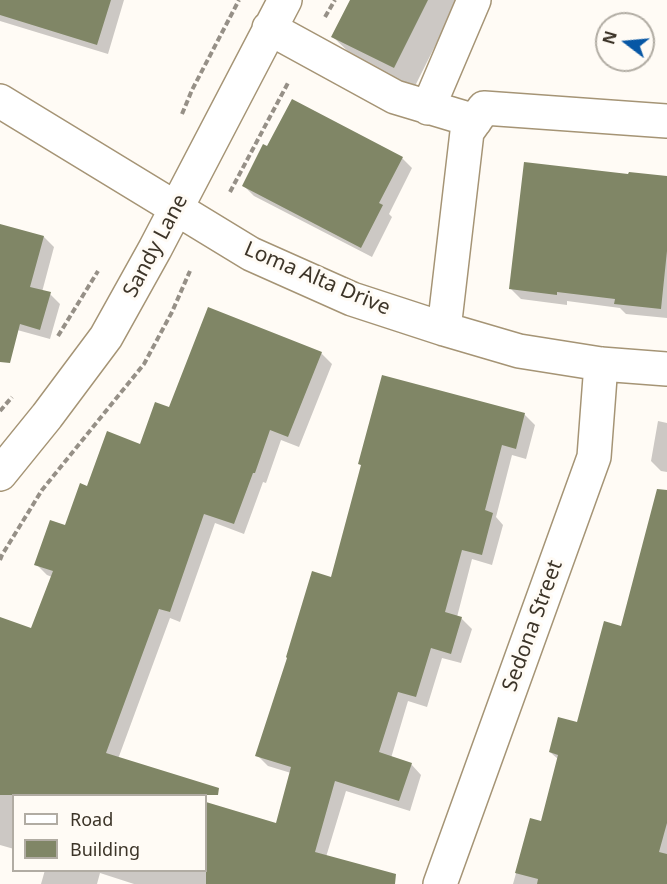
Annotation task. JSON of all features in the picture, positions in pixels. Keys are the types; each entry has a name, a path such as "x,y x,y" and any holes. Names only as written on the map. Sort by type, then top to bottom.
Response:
{"street":[{"name":"Sandy Lane","path":"0,474 106,337 285,0"},
{"path":"428,108 474,0"},
{"path":"269,28 395,97 475,121"},
{"name":"Loma Alta Drive","path":"0,101 251,254 352,299 519,351 601,364 667,369"},
{"path":"444,329 467,132 484,108 667,121"},
{"name":"Sedona Street","path":"440,884 594,457 601,364"}],"path":[{"path":"178,121 239,0"},
{"path":"230,192 306,49 335,0"},
{"path":"58,337 100,267"},
{"path":"0,560 42,489 144,364 190,271"},
{"path":"0,411 15,393"}],"building":[{"path":"0,0 111,0 97,45 0,15"},
{"path":"350,0 428,0 394,68 331,37"},
{"path":"292,99 403,157 379,203 383,205 361,248 242,186 263,144 267,146"},
{"path":"524,162 628,174 629,172 667,176 667,251 661,309 614,304 615,299 509,289"},
{"path":"0,224 44,236 30,287 51,292 40,330 20,324 10,363 0,362"},
{"path":"208,307 322,352 288,437 270,430 234,524 204,514 170,612 159,609 106,753 219,788 218,795 0,795 0,617 31,628 53,571 34,565 50,520 65,525 80,483 87,486 107,431 140,444 155,402 169,407"},
{"path":"382,375 525,413 516,449 502,445 485,510 493,513 482,555 462,550 445,612 462,617 451,654 431,648 416,697 398,692 379,752 412,763 399,801 335,781 315,852 396,874 395,884 206,884 207,802 276,823 291,767 255,756 312,571 331,577 361,465 358,464"},
{"path":"657,489 667,490 667,823 659,852 667,854 667,884 537,884 538,879 515,873 530,818 541,821 558,755 549,752 558,717 577,722 604,621 621,626"}]}
